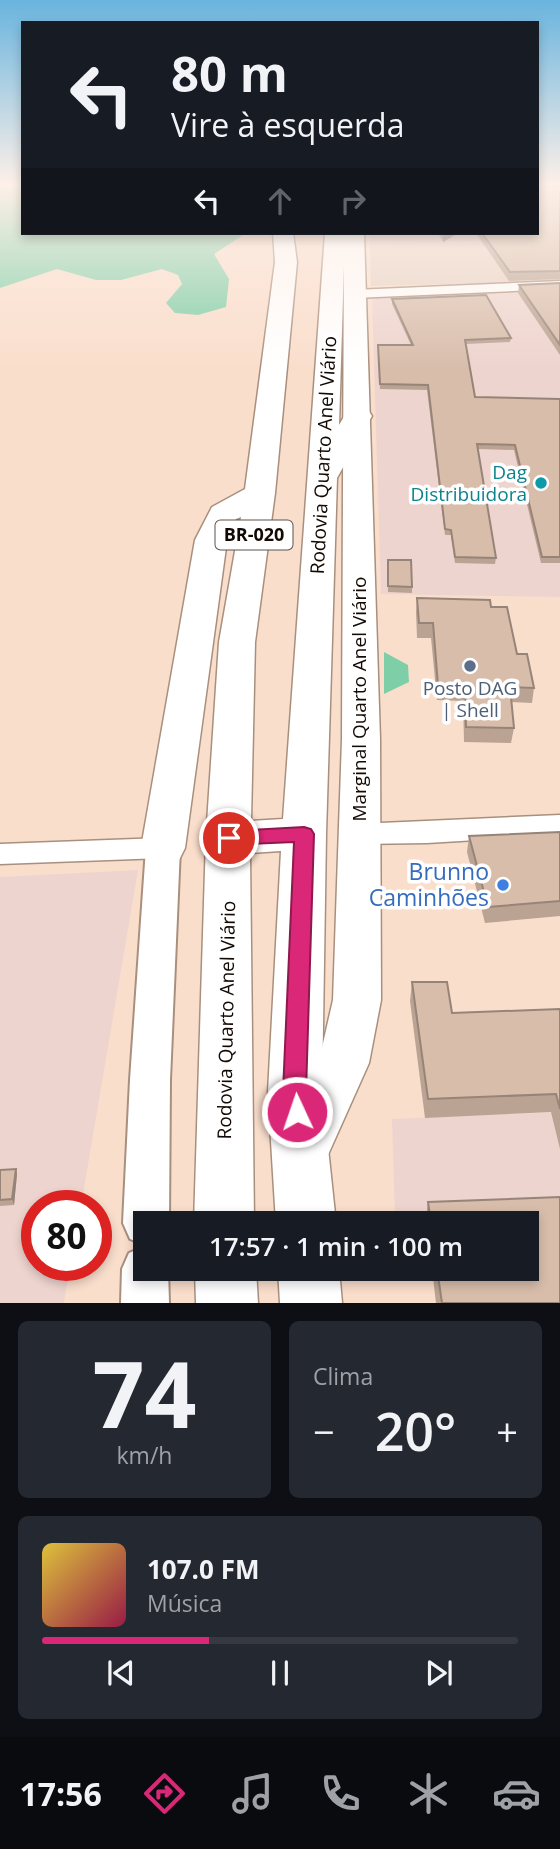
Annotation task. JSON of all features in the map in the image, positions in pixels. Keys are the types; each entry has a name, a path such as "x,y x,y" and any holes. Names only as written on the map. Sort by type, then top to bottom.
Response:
{"highway":[{"name":"Rodovia Quarto Anel Viário","path":"225,1211 229,838 237,642 260,493 286,262 285,247"},
{"name":"Rodovia Quarto Anel Viário","path":"305,1211 295,1092 304,834 334,247"},
{"path":"322,482 358,416"},
{"path":"163,848 211,540 223,514 260,493"},
{"path":"229,838 304,834"},
{"path":"226,1281 227,1303"},
{"path":"310,1281 311,1303"}],"main road":[{"name":"Marginal Quarto Anel Viário","path":"301,1154 344,1063 357,1000 361,739 354,247"}],"street":[{"path":"354,294 560,285"},
{"path":"358,834 560,825"},
{"path":"0,855 163,848 150,1080 146,1211"},
{"path":"145,1281 145,1303"}],"shaded area":[{"path":"370,247 560,247 560,281 371,286"},
{"path":"560,291 560,597 381,594 372,300"},
{"path":"138,870 84,1190 21,1190 21,1281 67,1281 64,1303 0,1303 0,877"},
{"path":"560,1112 560,1214 539,1215 539,1211 395,1211 392,1119"}],"green space":[{"path":"0,247 225,247 214,254 229,279 226,307 198,315 175,313 166,303 182,284 178,275 162,269 121,280 96,280 57,269 0,288"},
{"path":"384,652 408,665 409,682 384,694"}],"building":[{"path":"492,247 560,247 560,271 510,272"},
{"path":"560,283 560,345 519,285"},
{"path":"486,295 511,338 465,340 475,397 560,399 560,557 542,557 515,445 477,444 496,558 455,557 451,530 445,529 428,385 380,384 378,345 413,345 392,299"},
{"path":"388,560 411,560 412,587 388,586"},
{"path":"417,598 490,600 491,607 507,607 517,654 527,654 534,688 510,687 514,728 466,727 465,686 438,685 433,623 419,623"},
{"path":"560,832 560,901 488,907 469,836"},
{"path":"412,982 447,982 452,1013 560,1009 560,1109 556,1094 428,1099"},
{"path":"16,1169 12,1199 0,1200 0,1170"},
{"path":"560,1197 560,1303 442,1303 439,1281 539,1281 539,1211 429,1211 428,1202"}],"place":[{"name":"Dag Distribuidora","path":"541,483"},
{"name":"Posto DAG | Shell","path":"470,666"},
{"name":"Brunno Caminhões","path":"503,885"}],"route":[{"path":"229,838 304,834 295,1092 297,1112"}]}
